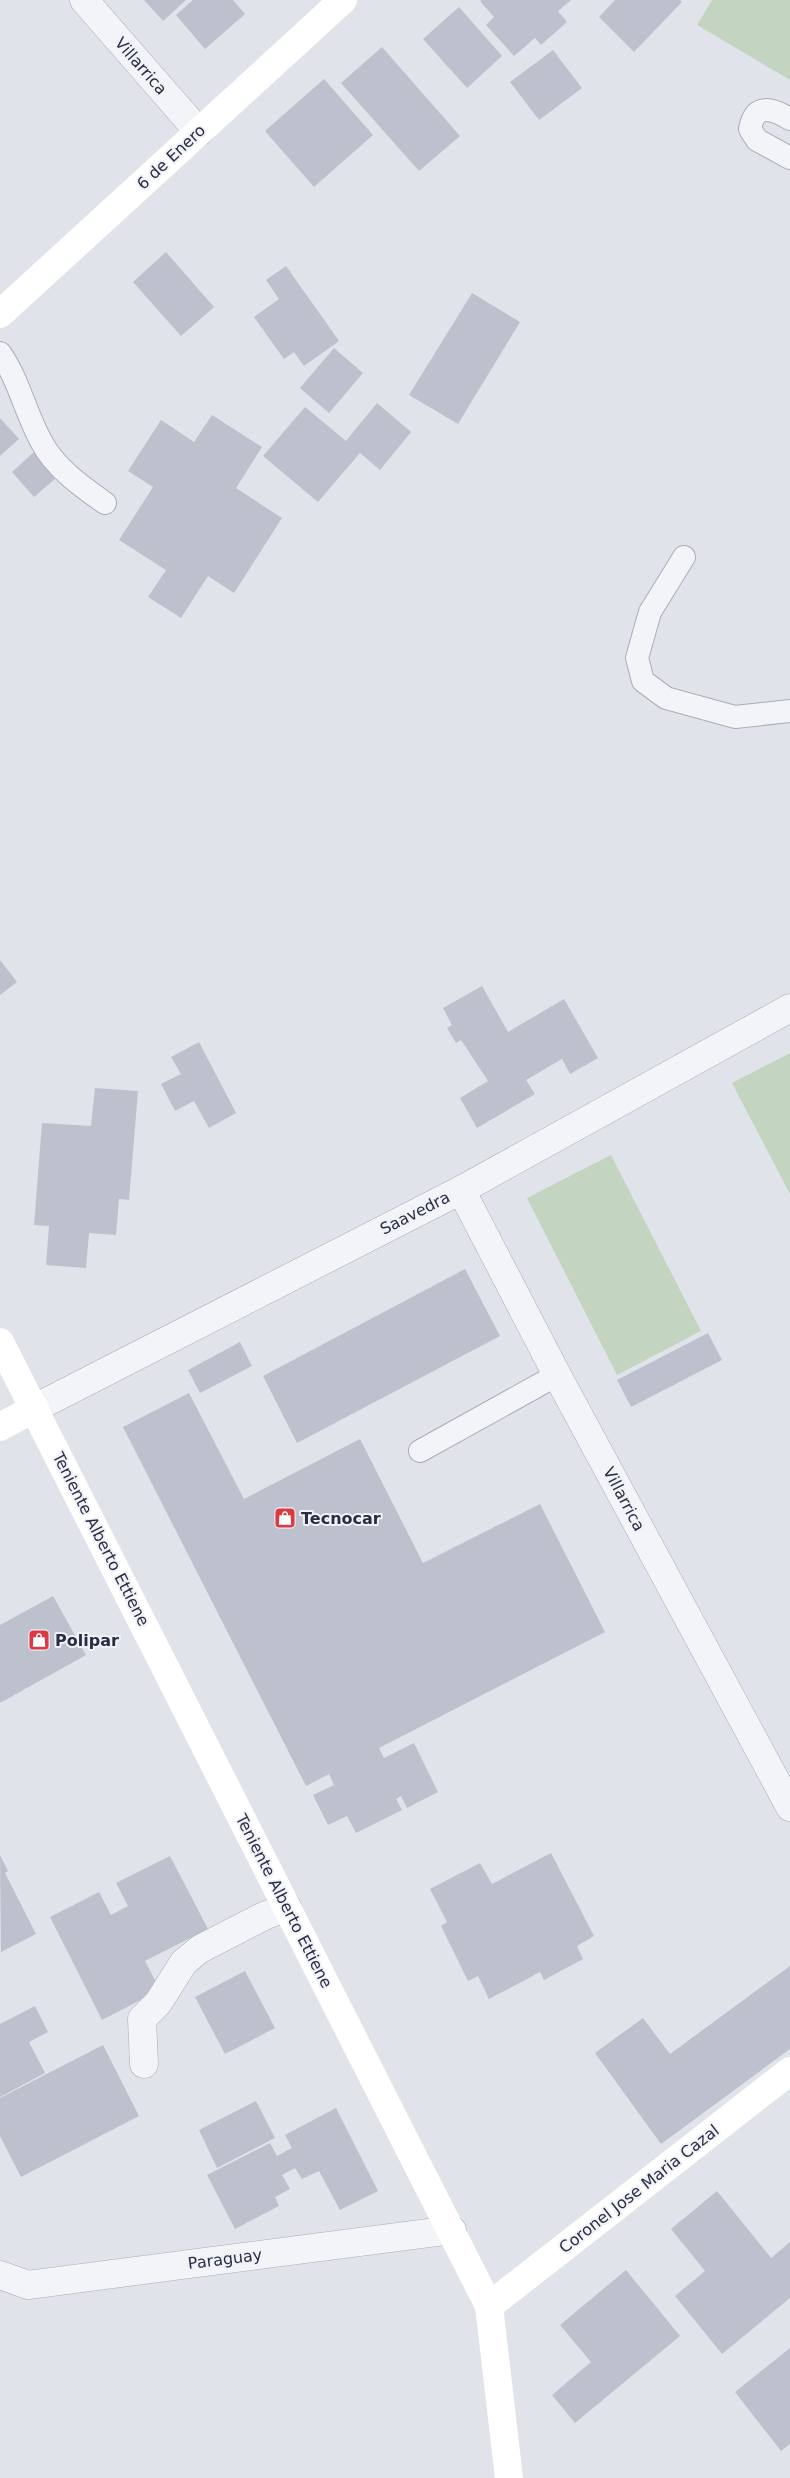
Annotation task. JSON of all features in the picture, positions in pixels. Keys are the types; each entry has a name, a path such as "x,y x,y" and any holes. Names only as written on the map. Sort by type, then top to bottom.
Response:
{"main road":[{"name":"6 de Enero","path":"0,314 343,0"},
{"name":"Teniente Alberto Ettiene","path":"0,1342 489,2306 509,2478"},
{"path":"0,1428 35,1408"},
{"name":"Coronel Jose Maria Cazal","path":"489,2306 790,2071"}],"street":[{"name":"Villarrica","path":"84,0 199,132"},
{"name":"Saavedra","path":"35,1408 461,1190 790,1008"},
{"name":"Villarrica","path":"461,1190 557,1375 790,1806"},
{"path":"144,2064 142,2019 158,2003 184,1962 200,1949 264,1916 287,1907"},
{"name":"Paraguay","path":"0,2275 28,2285 452,2230"}],"lane":[{"path":"790,119 774,110 765,109 757,113 750,129 757,140 790,158"},
{"path":"0,353 10,367 41,443 74,481 104,503"},
{"path":"684,557 650,612 637,658 643,682 666,698 735,717 790,711"},
{"path":"420,1451 557,1375"}],"green space":[{"path":"712,0 790,0 790,80 697,25"},
{"path":"790,1053 790,1194 732,1083"},
{"path":"611,1155 701,1331 617,1375 527,1198"}],"building":[{"path":"144,0 186,0 163,21"},
{"path":"193,0 233,0 245,14 205,49 176,15"},
{"path":"571,0 558,11 567,22 541,45 535,38 514,56 486,25 494,17 480,1"},
{"path":"615,0 680,0 682,2 634,52 599,17"},
{"path":"459,7 502,56 467,88 423,39"},
{"path":"382,47 460,136 419,171 341,83"},
{"path":"553,50 582,88 539,120 510,82"},
{"path":"324,79 373,135 314,187 265,131"},
{"path":"166,252 214,307 181,336 133,282"},
{"path":"286,266 339,341 304,366 294,352 284,359 254,317 279,299 266,280"},
{"path":"472,293 520,322 458,424 409,395"},
{"path":"334,348 363,373 329,413 300,388"},
{"path":"377,403 411,432 380,470 360,453 318,502 263,456 305,407 346,441"},
{"path":"212,415 262,447 236,488 282,518 234,593 208,576 181,618 148,597 166,570 119,540 153,487 128,471 161,420 194,442"},
{"path":"0,418 19,439 0,456"},
{"path":"34,452 56,478 34,497 12,472"},
{"path":"0,960 17,982 0,995"},
{"path":"482,986 508,1032 564,999 598,1058 570,1074 562,1059 526,1080 535,1094 477,1128 460,1098 488,1081 461,1040 456,1043 447,1028 452,1025 443,1008"},
{"path":"199,1042 236,1113 209,1128 194,1101 175,1111 161,1084 181,1074 171,1057"},
{"path":"95,1088 138,1091 129,1200 119,1199 116,1235 89,1233 86,1268 46,1265 49,1226 34,1225 42,1123 91,1126"},
{"path":"465,1269 500,1336 297,1443 263,1376"},
{"path":"708,1333 722,1360 631,1407 617,1380"},
{"path":"240,1342 252,1366 200,1393 188,1370"},
{"path":"189,1393 244,1499 360,1439 423,1563 540,1504 605,1632 379,1748 384,1758 414,1743 438,1792 407,1808 401,1796 396,1799 402,1810 356,1833 347,1816 328,1825 313,1795 334,1785 329,1774 306,1786 123,1427"},
{"name":"Polipar","path":"53,1596 86,1655 0,1703 0,1625"},
{"path":"551,1853 594,1936 577,1946 583,1959 544,1980 540,1972 489,1999 478,1976 468,1981 441,1926 447,1922 430,1889 480,1863 492,1884"},
{"path":"0,1855 8,1871 5,1873 36,1934 1,1952"},
{"path":"170,1856 208,1929 145,1961 160,1990 102,2020 50,1917 99,1892 111,1915 128,1906 116,1883"},
{"path":"790,1966 790,2049 661,2144 595,2053 643,2018 670,2054"},
{"path":"245,1971 275,2028 225,2054 195,1997"},
{"path":"35,2006 48,2032 29,2042 45,2073 0,2097 0,2024"},
{"path":"103,2045 139,2116 21,2177 0,2136 0,2098"},
{"path":"256,2101 275,2138 217,2168 199,2130"},
{"path":"336,2108 378,2191 340,2210 319,2171 302,2179 295,2168 282,2175 290,2189 275,2197 279,2206 235,2229 207,2175 270,2143 277,2156 292,2148 285,2135"},
{"path":"717,2191 771,2258 790,2242 790,2298 722,2354 675,2296 705,2271 671,2229"},
{"path":"626,2270 680,2336 575,2423 552,2395 591,2362 560,2325"},
{"path":"790,2348 790,2444 781,2451 735,2392"}],"place":[{"name":"Tecnocar","path":"285,1518"},
{"name":"Polipar","path":"39,1640"}]}
